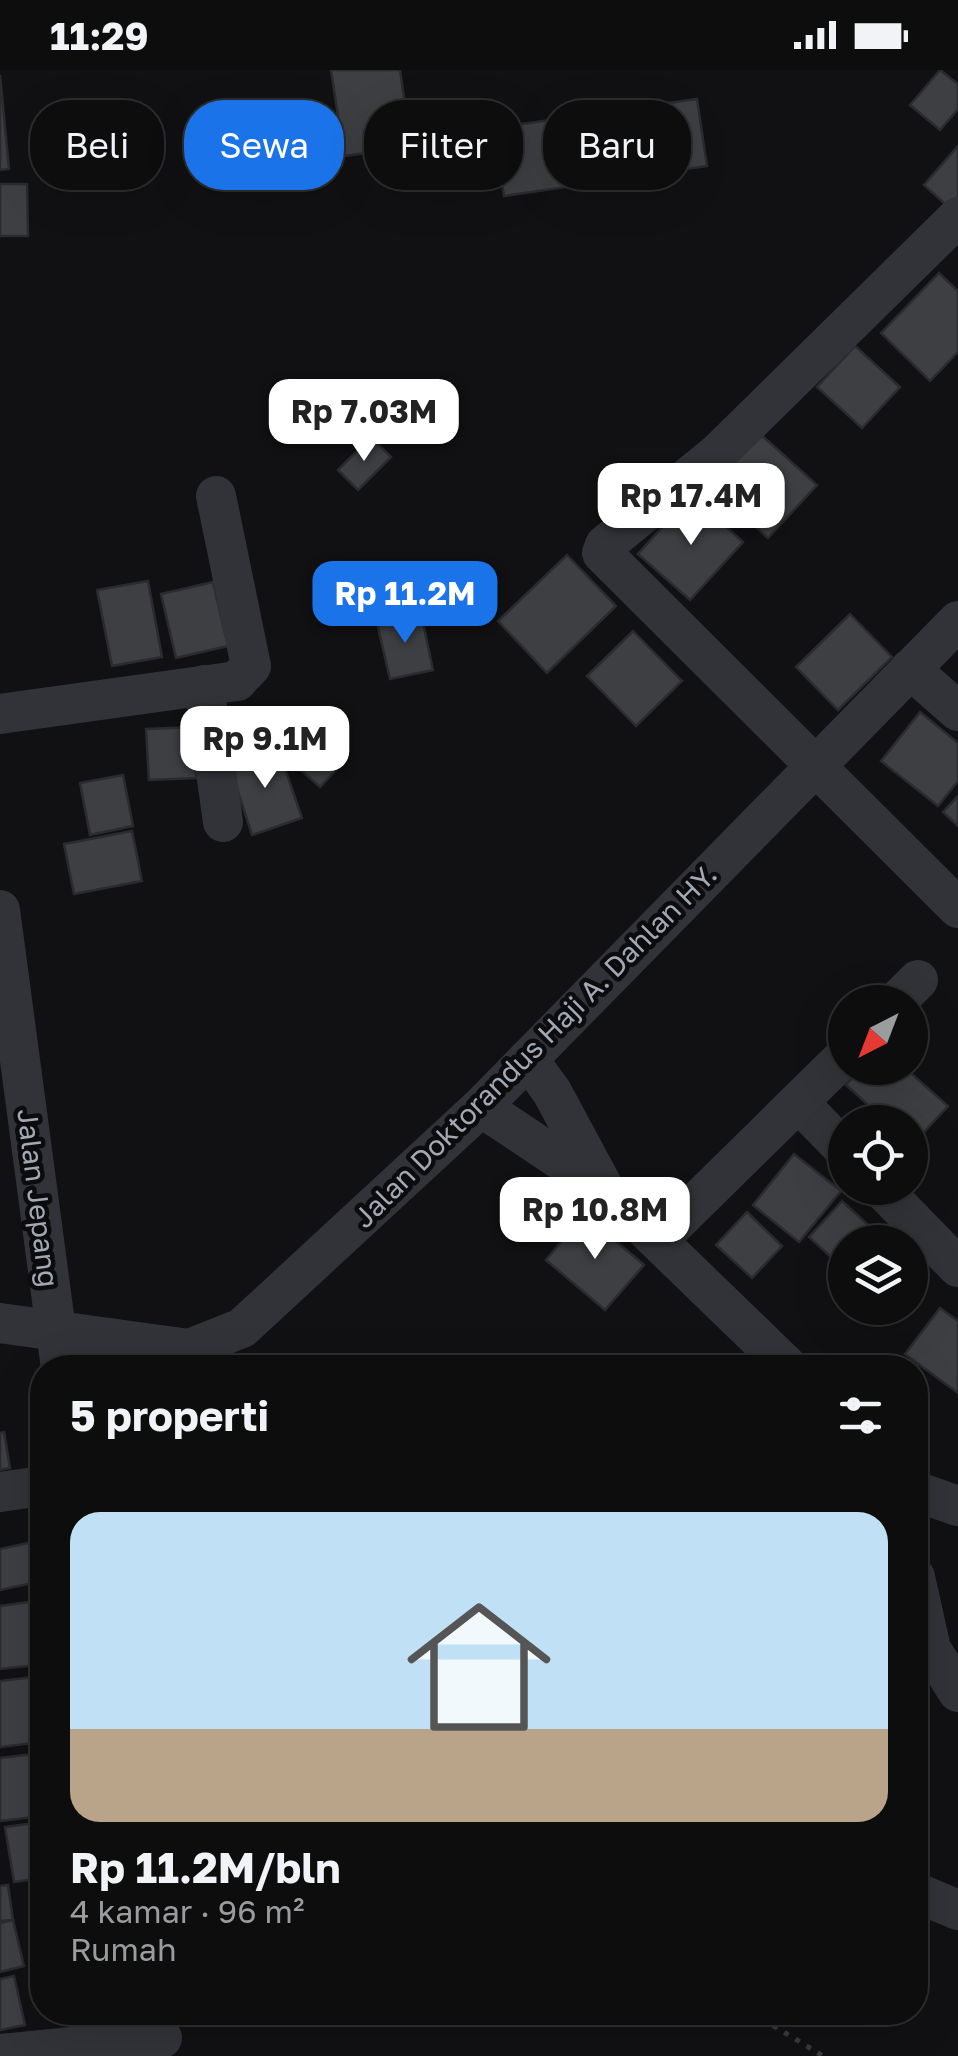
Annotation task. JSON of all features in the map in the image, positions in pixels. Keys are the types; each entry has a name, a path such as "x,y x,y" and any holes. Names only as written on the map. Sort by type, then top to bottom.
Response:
{"street":[{"path":"958,217 718,453 602,549 615,570 958,908"},
{"path":"0,714 237,681 251,666 216,496"},
{"name":"Jalan Doktorandus Haji A. Dahlan HY.","path":"0,1323 58,1349 189,1349 242,1328 481,1107 958,621"},
{"path":"910,669 958,711"},
{"path":"204,686 223,822"},
{"name":"Jalan Jepang","path":"0,910 58,1349"},
{"path":"528,1059 552,1092 604,1189"},
{"path":"660,1240 828,1073"},
{"path":"799,1103 828,1133"},
{"path":"481,1107 604,1189 776,1355"},
{"path":"898,1205 958,1267"},
{"path":"0,1492 30,1488"},
{"path":"928,1495 958,1506"},
{"path":"928,1656 958,1692"},
{"path":"928,1897 958,1910"},
{"path":"0,2054 161,2035"}],"path":[{"path":"773,2025 824,2056"}],"building":[{"path":"331,70 400,70 404,100 364,100 364,153 344,156 344,100 336,100"},
{"path":"940,70 958,84 958,109 940,130 910,105"},
{"path":"0,75 9,169 0,170"},
{"path":"697,99 707,166 691,168 691,100"},
{"path":"543,121 545,190 504,196 503,190 523,190 523,124"},
{"path":"958,146 958,212 956,214 924,185"},
{"path":"0,184 27,184 28,236 0,236"},
{"path":"939,273 958,291 958,352 930,381 881,333"},
{"path":"855,346 900,387 862,428 817,387"},
{"path":"757,431 817,485 768,538 709,485"},
{"path":"371,437 391,457 358,490 338,470"},
{"path":"691,495 743,542 690,600 638,554"},
{"path":"567,555 616,606 547,673 498,621"},
{"path":"148,581 162,657 112,666 97,590"},
{"path":"213,582 228,646 176,658 161,594"},
{"path":"421,613 433,670 390,679 377,623"},
{"path":"850,614 892,657 838,710 796,667"},
{"path":"633,631 682,681 636,726 587,676"},
{"path":"920,712 958,743 958,781 938,806 881,761"},
{"path":"193,727 196,778 149,780 146,729"},
{"path":"301,736 337,769 320,787 284,755"},
{"path":"278,748 302,818 252,835 229,764"},
{"path":"123,775 133,826 90,835 80,783"},
{"path":"958,796 958,826 943,812"},
{"path":"132,831 142,881 74,894 64,844"},
{"path":"846,1085 924,1085 948,1106 928,1128 928,1105 868,1105"},
{"path":"794,1154 828,1181 829,1205 799,1242 753,1205"},
{"path":"838,1205 846,1205 868,1225 828,1225 828,1254 809,1237"},
{"path":"747,1212 782,1246 752,1278 716,1245"},
{"path":"584,1214 644,1265 605,1310 546,1260"},
{"path":"940,1308 958,1321 958,1393 928,1371 928,1355 906,1355"},
{"path":"4,1432 10,1468 0,1470 0,1433"},
{"path":"30,1543 30,1584 0,1590 0,1549"},
{"path":"29,1602 30,1666 0,1669 0,1606"},
{"path":"30,1677 30,1743 0,1747 0,1681"},
{"path":"30,1754 30,1817 0,1821 0,1758"},
{"path":"30,1824 30,1880 14,1882 5,1827"},
{"path":"8,1885 13,1920 0,1921 0,1886"},
{"path":"13,1920 24,1966 0,1972 0,1923"},
{"path":"14,1976 25,2025 0,2030 0,1979"}]}
